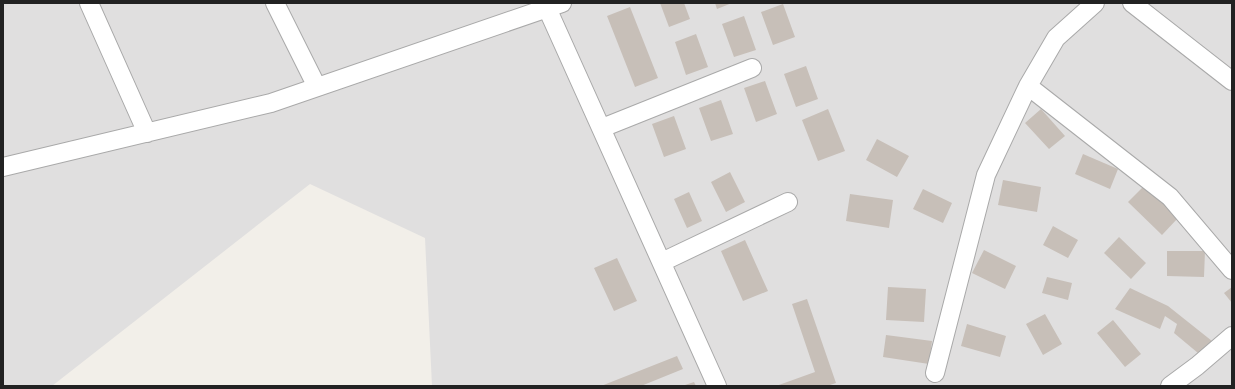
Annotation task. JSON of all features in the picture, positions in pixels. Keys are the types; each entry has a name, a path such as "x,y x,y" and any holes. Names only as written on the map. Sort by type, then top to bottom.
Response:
{"street":[{"path":"89,3 147,133"},
{"path":"275,3 317,87"},
{"path":"936,373 986,175 1028,86 1056,38 1094,3"},
{"path":"1132,3 1232,81"},
{"path":"3,167 271,103 554,5 602,128 717,386"},
{"path":"602,128 752,68"},
{"path":"1028,86 1170,197 1232,270"},
{"path":"662,262 788,202"},
{"path":"1170,386 1197,366 1232,336"}],"shaded area":[{"path":"3,3 1232,3 1232,386 432,386 425,238 310,184 52,386 3,386"}],"building":[{"path":"660,3 684,3 690,19 669,27"},
{"path":"715,3 732,3 717,9"},
{"path":"783,4 795,37 773,45 761,12"},
{"path":"630,7 658,78 635,87 607,16"},
{"path":"744,16 756,50 734,57 722,24"},
{"path":"696,34 708,67 686,75 675,42"},
{"path":"806,66 818,99 796,107 784,74"},
{"path":"765,81 777,114 756,122 744,88"},
{"path":"721,100 733,134 711,141 699,108"},
{"path":"828,109 845,151 818,161 802,120"},
{"path":"1041,109 1065,136 1049,149 1025,123"},
{"path":"674,116 686,149 664,157 652,124"},
{"path":"877,139 909,156 897,177 866,160"},
{"path":"1083,154 1118,169 1110,189 1075,174"},
{"path":"730,172 745,202 726,212 711,182"},
{"path":"1003,180 1041,187 1037,212 998,205"},
{"path":"1145,185 1178,218 1162,235 1128,202"},
{"path":"923,189 952,203 943,223 913,209"},
{"path":"689,192 702,221 687,228 674,199"},
{"path":"850,194 893,200 889,228 846,221"},
{"path":"1053,226 1078,240 1068,258 1043,245"},
{"path":"1119,237 1146,263 1131,279 1104,253"},
{"path":"745,240 768,291 743,301 721,251"},
{"path":"984,250 1016,266 1005,289 972,273"},
{"path":"1167,251 1205,251 1204,277 1167,276"},
{"path":"617,258 637,301 614,311 594,268"},
{"path":"1047,277 1072,283 1068,300 1042,293"},
{"path":"888,287 926,289 924,322 886,320"},
{"path":"1232,287 1232,303 1224,293"},
{"path":"1130,288 1168,306 1212,341 1198,353 1174,333 1177,324 1165,316 1160,329 1115,309"},
{"path":"807,299 836,383 827,386 776,386 815,372 792,304"},
{"path":"1045,314 1062,344 1043,355 1026,324"},
{"path":"1113,320 1141,354 1125,367 1097,333"},
{"path":"967,324 1006,336 1000,357 961,346"},
{"path":"886,335 932,341 929,364 883,357"},
{"path":"677,356 683,369 641,386 601,386"},
{"path":"694,382 696,386 682,386"}]}
